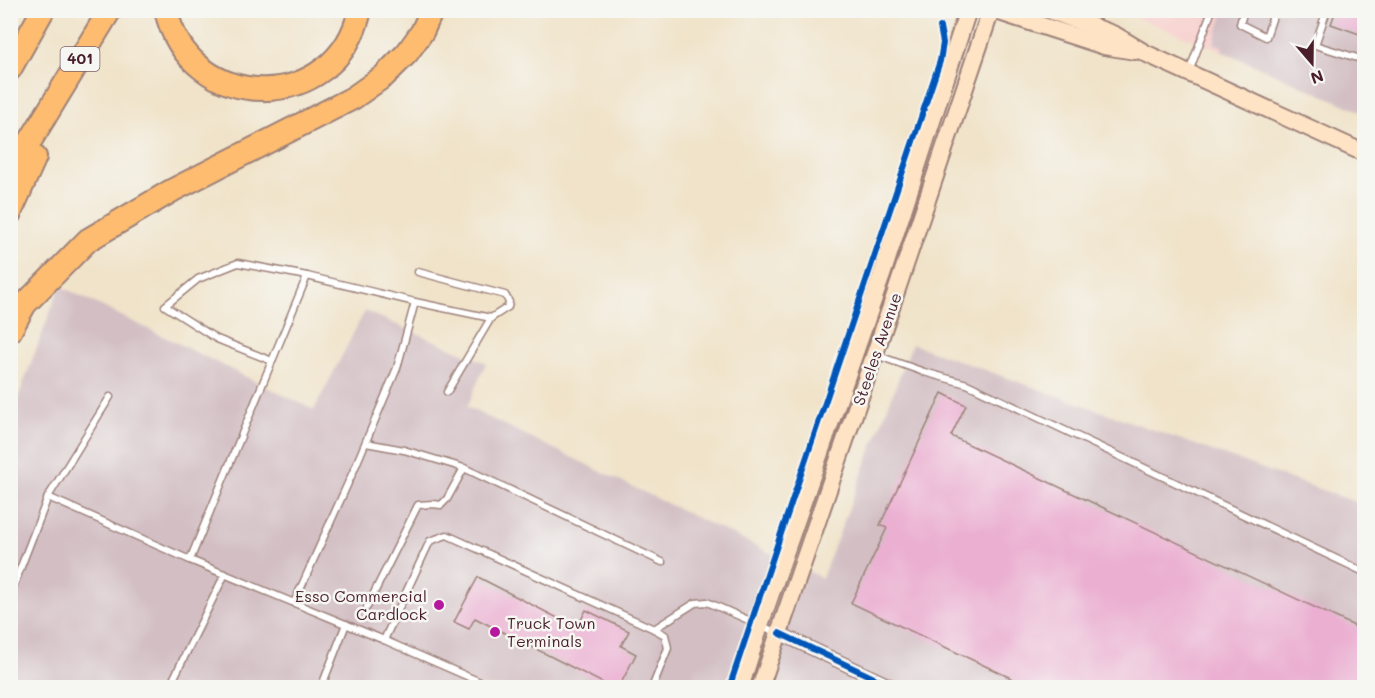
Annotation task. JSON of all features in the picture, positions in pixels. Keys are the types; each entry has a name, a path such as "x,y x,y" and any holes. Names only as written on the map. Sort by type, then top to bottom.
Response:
{"highway":[{"path":"10,69 43,10"},
{"name":"401","path":"10,174 110,10"},
{"path":"166,10 171,28 181,47 195,64 233,86 265,90 297,84 325,68 347,44 360,10"},
{"path":"10,331 25,304 88,240 173,190 354,98 384,76 407,53 422,32 432,10"},
{"name":"401","path":"10,213 38,148 51,107"}],"main road":[{"name":"Steeles Avenue","path":"740,687 879,283 968,10"},
{"name":"Steeles Avenue","path":"760,687 992,10"},
{"path":"992,10 1104,46 1145,53"},
{"path":"1048,10 1115,35 1145,53 1365,153"}],"street":[{"path":"779,633 895,687"}],"lane":[{"path":"1189,73 1212,10"},
{"path":"1244,10 1240,24 1266,37 1275,10"},
{"path":"1327,10 1315,45 1365,60"},
{"path":"272,361 217,339 165,306 198,279 238,264 307,276 491,318"},
{"path":"418,272 504,295 509,302 507,307 491,318 447,392"},
{"path":"190,560 307,276"},
{"path":"294,603 397,368 415,302"},
{"path":"875,355 967,384 1365,572"},
{"path":"10,595 48,497 110,397"},
{"path":"366,443 404,450 464,468 662,562"},
{"path":"367,607 418,505 441,505 447,499 464,468"},
{"path":"48,497 190,560 494,687"},
{"path":"384,640 430,540 447,535 665,635 668,648 652,687"},
{"path":"169,687 225,574"},
{"path":"654,628 695,603 707,602 779,633"},
{"path":"321,687 346,624"}],"shaded area":[{"path":"1119,11 1236,11 1222,51"},
{"path":"1224,11 1364,11 1364,113 1222,51 1223,47 1214,43"},
{"path":"60,286 314,410 365,311 486,363 467,407 822,578 912,344 1364,505 1364,687 11,687 10,419"}],"building":[{"path":"1336,10 1365,10 1365,36 1331,24"},
{"path":"942,393 966,405 951,436 1365,631 1365,687 1030,687 851,603 887,528 880,525"},
{"path":"478,577 577,628 586,610 629,631 621,646 636,654 619,687 601,687 603,683 475,618 469,629 454,622"}],"cycle path":[{"path":"729,688 940,61 943,43 940,27"},
{"path":"779,633 895,688"}],"place":[{"name":"Esso Commercial Cardlock","path":"439,605"},
{"name":"Truck Town Terminals","path":"495,632"}]}
